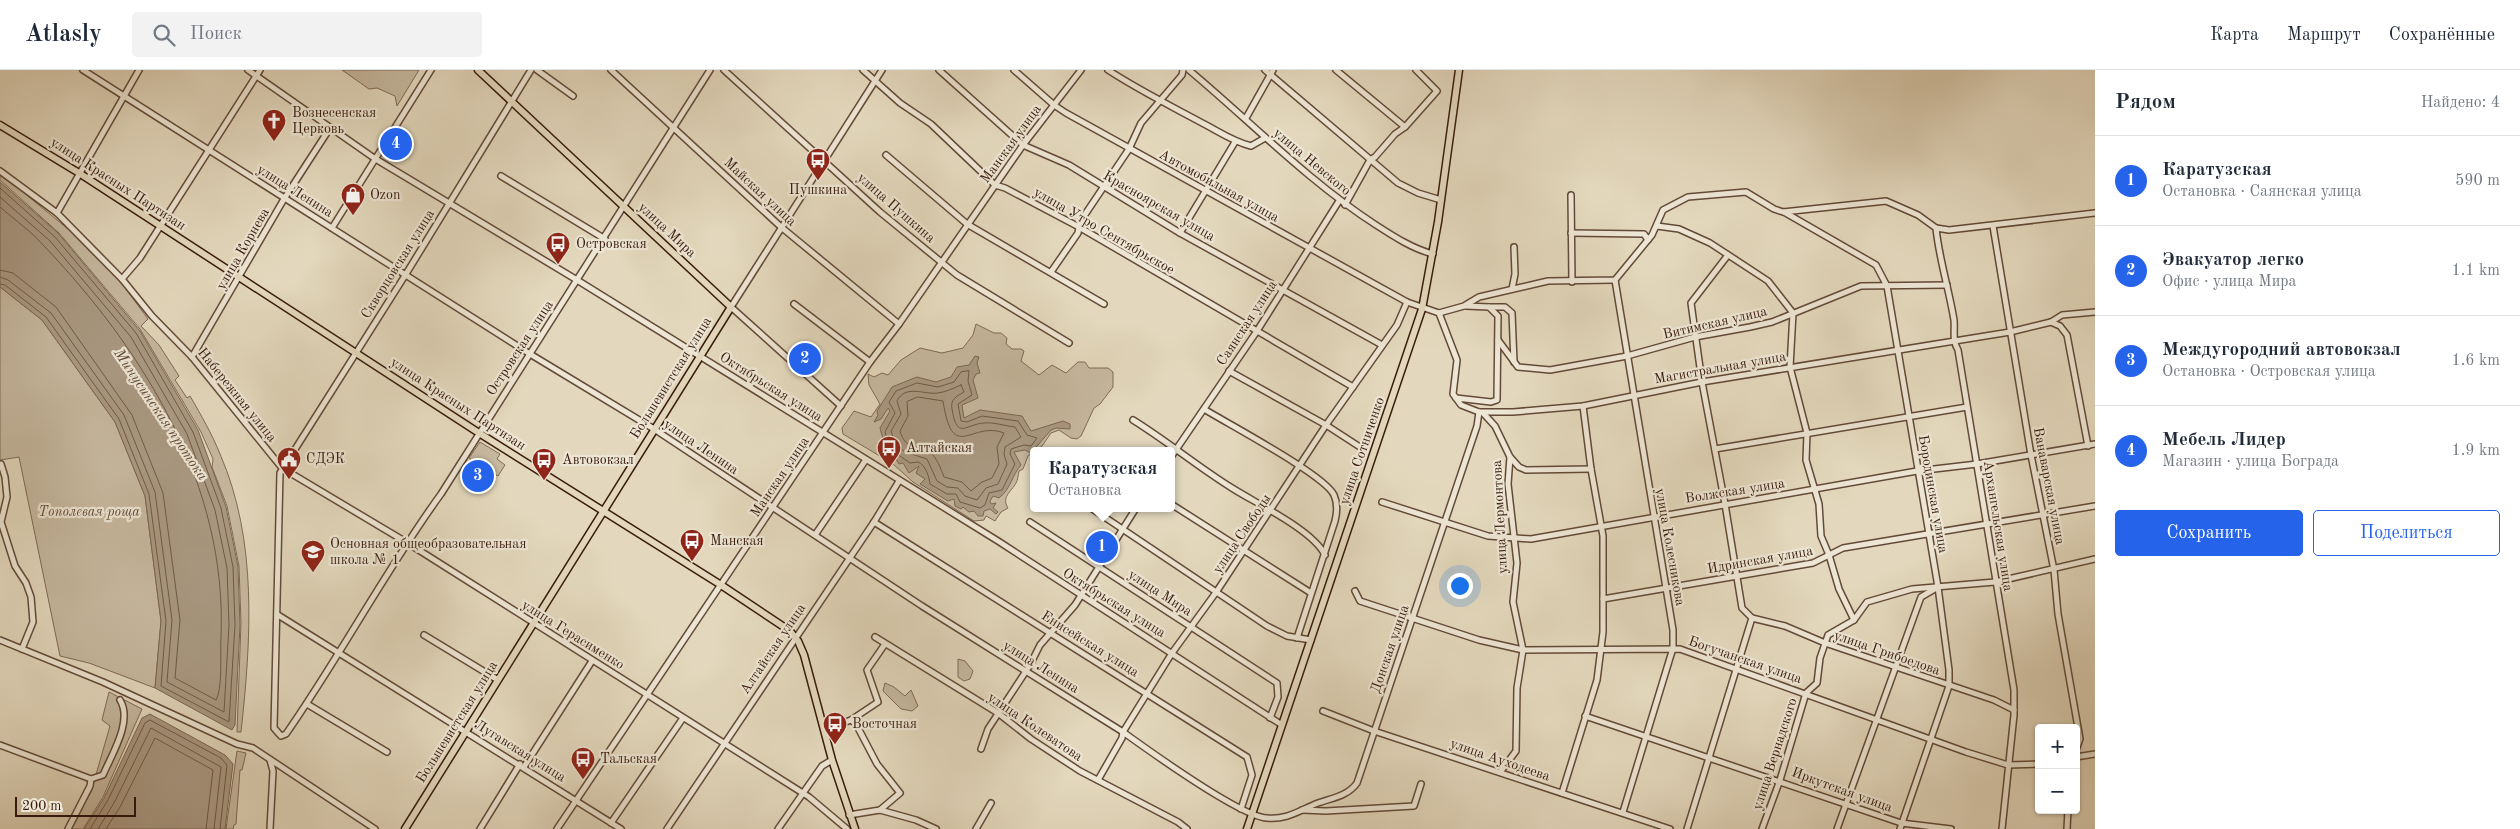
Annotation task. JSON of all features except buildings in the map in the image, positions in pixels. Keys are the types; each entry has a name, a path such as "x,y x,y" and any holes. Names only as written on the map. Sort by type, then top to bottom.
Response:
{"main road":[{"name":"улица Мира","path":"478,70 731,307"},
{"name":"улица Сотниченко","path":"1248,829 1310,640 1397,390 1422,309 1433,254 1459,70"},
{"name":"улица Красных Партизан","path":"0,125 79,173 479,434 721,585 795,636 804,655 832,760 855,829"},
{"name":"Большевистская улица","path":"405,829 731,307"}],"street":[{"name":"улица Ленина","path":"83,70 530,354 654,429 773,509 1252,815"},
{"path":"57,213 139,70"},
{"name":"Октябрьская улица","path":"248,70 374,158 450,202 701,356 898,482 998,541 1282,725"},
{"path":"122,279 140,258 161,227 260,70"},
{"path":"332,228 374,158 431,70"},
{"name":"Скворцовская улица","path":"282,468 290,459 406,274 531,70"},
{"path":"537,70 573,96"},
{"name":"Майская улица","path":"611,70 781,227 899,324"},
{"name":"Островская улица","path":"278,615 274,728 282,736 286,734 307,704 406,542 441,494 710,70"},
{"name":"улица Пушкина","path":"724,70 880,212 957,275 1069,344"},
{"name":"улица Утро Сентябрьское","path":"863,70 900,103 931,124 995,185 1005,188 1079,227 1354,387"},
{"name":"Большевистская улица","path":"731,307 882,70"},
{"name":"Красноярская улица","path":"939,70 1024,145 1069,165 1180,233 1382,345"},
{"name":"Автомобильная улица","path":"1014,70 1054,105 1207,192 1422,309"},
{"name":"Манская улица","path":"557,829 870,362 899,324 995,185 1081,70"},
{"path":"1108,70 1159,102 1206,124 1235,142 1251,146 1266,138"},
{"path":"1051,272 1078,232 1080,222 1129,148 1141,123 1182,75 1183,70"},
{"name":"улица Невского","path":"1189,70 1339,201 1387,232 1433,254"},
{"path":"1265,70 1272,72 1370,160 1398,182 1418,193 1441,200"},
{"path":"1336,70 1406,127"},
{"path":"1345,205 1370,160 1376,157 1395,134 1406,127 1437,91 1416,70"},
{"path":"1246,118 1272,72"},
{"name":"улица Корнева","path":"192,357 240,278 284,199 330,128"},
{"path":"1180,233 1207,192 1235,142"},
{"path":"886,155 967,224 1104,304"},
{"name":"Набережная улица","path":"0,171 57,213 122,279 152,316 192,357 282,468"},
{"path":"501,176 605,238"},
{"name":"Бородинская улица","path":"1615,280 1648,240 1657,226 1663,210 1688,197 1702,194 1746,192 1876,264 1887,286 1938,587 1950,670 1949,686 1901,826"},
{"path":"1571,195 1572,282"},
{"name":"Саянская улица","path":"1176,449 1257,330 1339,201"},
{"path":"1783,212 1886,201 1918,215 1936,228 1949,230 2095,213"},
{"path":"1657,226 1678,229 1710,243 1768,281 1793,313 1790,368 1808,433 1806,460 1819,504 1821,536 1839,589 1854,620"},
{"name":"Ванаварская улица","path":"1993,226 2031,455 2054,570 2058,614 2078,724"},
{"name":"Архангельская улица","path":"1936,228 1939,255 1954,323 1953,342 1958,350 2014,690 2014,710 2002,829"},
{"path":"1571,233 1644,234 1648,240"},
{"path":"1512,289 1516,274 1514,247"},
{"path":"1687,829 1752,618 1742,608 1702,382 1691,303 1728,255"},
{"path":"1422,309 1439,313 1464,306 1479,298 1548,281 1615,280"},
{"name":"улица Колесникова","path":"1615,280 1673,630 1673,648 1623,812"},
{"name":"Витимская улица","path":"1514,363 1518,367 1550,370 1627,356 1695,337 1764,324 1861,286 1947,285"},
{"name":"улица Свободы","path":"1098,780 1122,738 1122,732 1172,653 1245,551 1301,467 1326,425 1397,325 1406,302"},
{"path":"794,304 870,362"},
{"path":"1464,306 1505,307 1512,313 1514,363"},
{"name":"улица Мира","path":"731,307 841,406"},
{"path":"1456,398 1491,402 1497,400 1498,316 1489,307"},
{"name":"Магистральная улица","path":"1481,413 1583,406 1634,394 1702,382 2010,332 2050,322 2062,315 2095,312"},
{"path":"1439,313 1457,360 1453,394 1461,404 1481,413"},
{"path":"2050,322 2060,326 2067,335 2088,446"},
{"path":"1498,340 1514,363"},
{"path":"1229,371 1326,425 1364,449"},
{"path":"1562,793 1597,680 1602,648 1602,528 1591,469 1583,406"},
{"path":"1715,449 1967,407"},
{"path":"1204,409 1301,467 1327,485 1334,495 1336,522 1310,592 1297,638"},
{"name":"улица Лермонтова","path":"1481,413 1494,426 1510,457 1508,484 1517,563 1513,602 1523,650 1517,688 1516,750 1500,771"},
{"name":"Донская улица","path":"1252,815 1287,818 1352,790 1357,782 1481,413"},
{"path":"1133,420 1173,447"},
{"name":"Волжская улица","path":"1382,502 1488,536 1531,539 1917,471 1977,464 2095,444"},
{"path":"1176,449 1232,488 1271,511 1321,547 1325,555"},
{"path":"1510,457 1519,467 1526,470 1591,469"},
{"path":"815,535 865,461"},
{"path":"1,464 5,477 7,497 1,522 14,566 26,583 31,597 33,622 22,649"},
{"path":"278,615 279,479 282,468"},
{"name":"улица Герасименко","path":"282,468 406,542 724,744 802,794 828,812 847,829"},
{"name":"Алтайская улица","path":"666,829 874,522 898,482"},
{"name":"Идринская улица","path":"1603,599 1813,563 1843,548 2095,506"},
{"path":"1175,507 1310,592"},
{"path":"1097,512 1267,626 1297,638 1310,640"},
{"path":"982,749 988,729 1025,670 1050,632 1075,605 1079,595 1133,512"},
{"name":"Енисейская улица","path":"874,522 1247,757 1252,775 1241,809"},
{"name":"улица Мира","path":"1030,522 1277,683 1278,698 1270,718"},
{"path":"1825,643 1828,634 1854,620 1867,602 1912,589 1996,582 2095,559"},
{"path":"1837,829 1921,597 1938,587"},
{"name":"Богучанская улица","path":"1354,591 1360,601 1479,640 1523,650 1673,648 1806,693 1931,740 2008,765 2035,764"},
{"name":"Лугавская улица","path":"278,615 467,731 621,829"},
{"name":"улица Грибоедова","path":"1752,618 1786,626 1825,643 1994,700 2014,710"},
{"path":"424,635 498,680"},
{"name":"улица Колеватова","path":"874,637 998,713 1031,739 1098,780 1178,822 1187,829"},
{"path":"0,640 141,698 237,744 253,748 375,829"},
{"name":"улица Вернадского","path":"1762,829 1780,780 1806,693 1817,683 1825,643"},
{"path":"824,730 851,720 878,702 867,670 885,644"},
{"path":"480,829 592,661"},
{"path":"0,745 91,780 103,775 124,723 124,707 120,700"},
{"path":"307,704 388,752"},
{"name":"улица Ауходеева","path":"1323,711 1374,731 1500,771 1670,829"},
{"name":"Иркутская улица","path":"1585,716 1780,780 1901,826 1951,829"},
{"path":"611,823 683,718"},
{"path":"851,720 856,724 877,764 900,793 880,810"},
{"path":"2080,756 2095,754"},
{"path":"270,759 273,771 270,829"},
{"path":"778,829 822,766 832,760"},
{"path":"273,771 281,766"},
{"path":"68,829 90,786 91,780"},
{"path":"1302,810 1326,811 1414,806 1421,784"},
{"path":"976,829 991,803"},
{"path":"849,815 880,810 936,829"},
{"path":"2067,829 2068,814"}],"green space":[{"path":"342,70 419,70 397,106 395,96 377,88 369,89"},
{"path":"0,173 74,234 120,281 148,319 141,326 159,345 179,376 175,380 187,398 190,396 217,447 232,487 241,521 246,556 249,627 241,732 237,732 241,623 239,566 227,506 212,467 213,459 201,432 140,329 59,233 0,180"},
{"name":"Тополевая роща","path":"0,287 42,320 115,422 145,496 161,621 155,688 89,663 60,656 19,457 0,460"},
{"path":"976,324 994,333 1001,333 1007,338 1006,344 1012,349 1024,351 1021,361 1039,375 1052,365 1066,373 1078,362 1085,362 1089,368 1108,368 1113,372 1113,387 1100,404 1094,408 1081,436 1077,439 1071,438 1059,430 1051,433 1041,447 1030,447 1030,455 1023,469 1019,471 1017,482 1007,495 1006,504 1008,508 1001,512 995,521 986,516 984,520 974,521 913,482 893,464 843,434 842,428 854,411 871,417 880,404 869,385 868,374 874,377 882,373 888,375 901,360 920,348 942,353 963,348 973,335"},
{"path":"480,442 500,454 497,459 505,465 498,476 469,458"},
{"path":"958,659 965,661 973,671 970,679 964,681 958,677"},
{"path":"885,683 894,687 905,696 911,690 918,706 912,711 901,709 883,691"},
{"path":"109,692 142,709 103,797 83,829 70,829 91,792 110,726 102,720"},
{"path":"237,751 246,753 242,770 240,770 236,824 233,829 226,829"}],"water":[{"name":"Минусинская протока","path":"0,182 58,233 140,331 198,430 226,507 238,567 240,625 235,725 232,730 155,688 161,621 145,496 115,422 42,320 0,287"},
{"path":"975,356 979,357 977,363 980,373 976,374 973,380 978,398 962,405 964,418 980,410 1022,416 1031,431 1063,421 1070,424 1070,429 1056,428 1051,430 1036,447 1030,447 1030,452 1025,450 1014,452 1021,465 1003,494 999,498 993,496 990,501 991,504 996,503 993,508 998,512 996,514 990,509 984,511 983,516 978,516 974,511 969,512 963,507 961,509 955,506 954,499 948,501 920,484 925,479 916,473 919,466 909,473 903,463 899,464 893,455 887,454 880,428 890,411 888,408 881,419 874,422 878,415 877,411 892,387 917,377 936,382 951,377 957,367 969,365"},
{"path":"150,714 225,755 233,764 225,829 84,829 104,798 142,718"}],"place":[{"name":"Вознесенская Церковь","path":"274,142"},
{"name":"Мебель Лидер","path":"396,144"},
{"name":"Пушкина","path":"818,181"},
{"name":"Ozon","path":"353,216"},
{"name":"Островская","path":"558,265"},
{"name":"Эвакуатор легко","path":"805,359"},
{"name":"Алтайская","path":"889,469"},
{"name":"Междугородний автовокзал","path":"478,476"},
{"name":"СДЭК","path":"289,480"},
{"name":"Автовокзал","path":"544,481"},
{"name":"Каратузская","path":"1102,547"},
{"name":"Манская","path":"692,562"},
{"name":"Основная общеобразовательная школа № 1","path":"313,573"},
{"name":"Восточная","path":"835,745"},
{"name":"Тальская","path":"583,780"}]}
